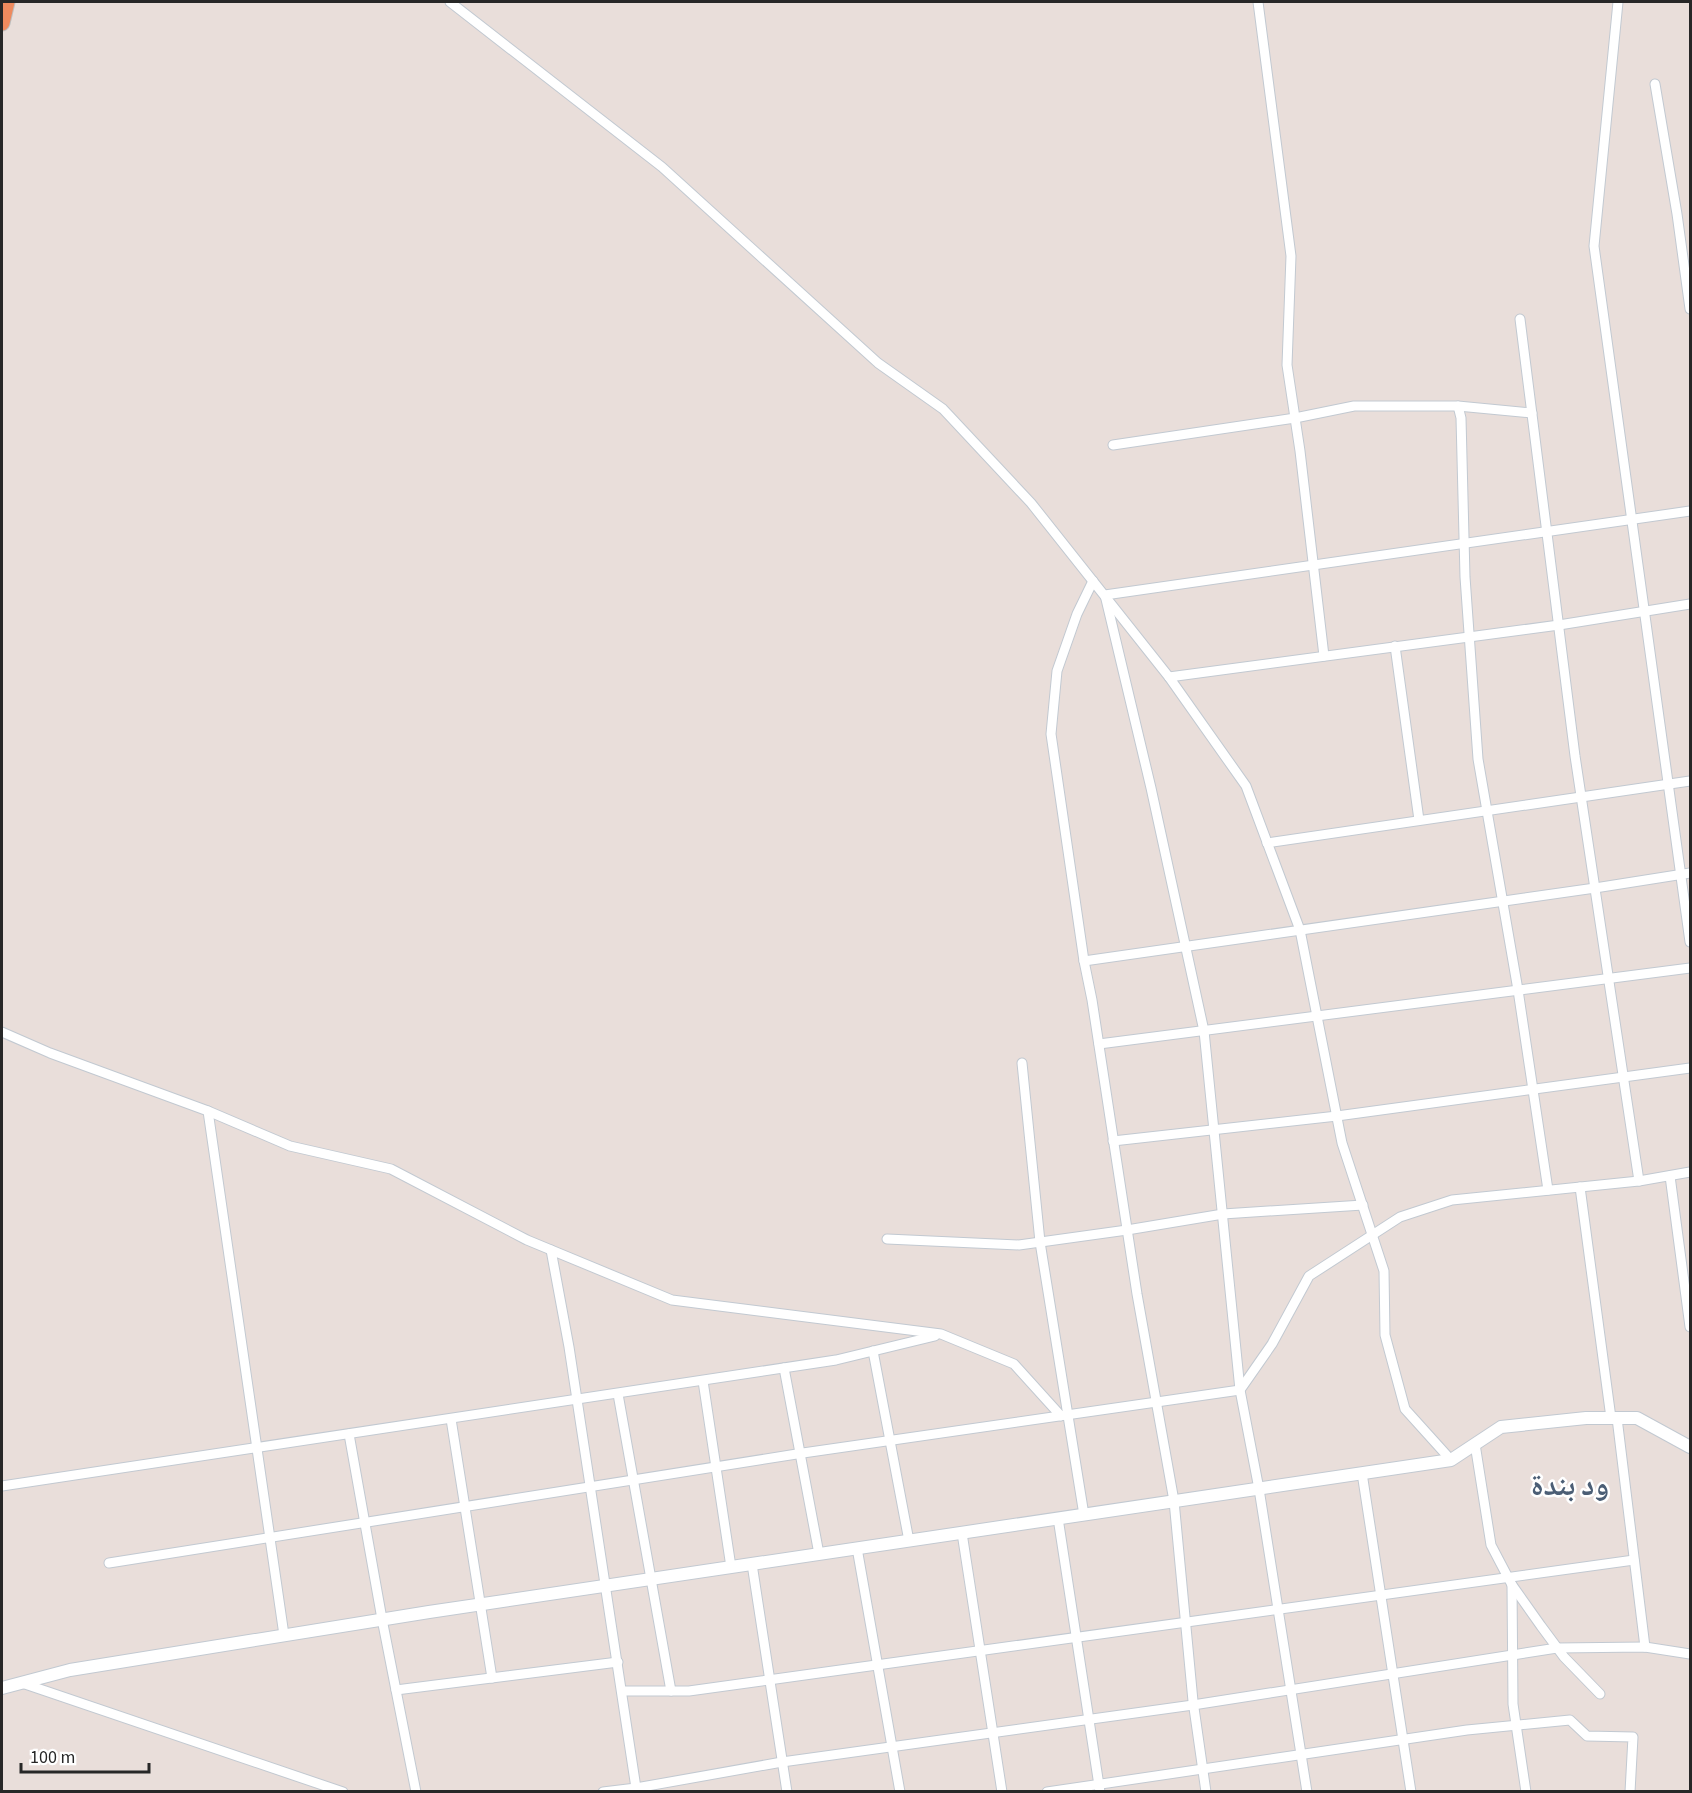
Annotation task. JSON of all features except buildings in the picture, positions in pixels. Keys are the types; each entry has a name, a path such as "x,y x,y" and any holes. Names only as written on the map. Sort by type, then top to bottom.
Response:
{"highway":[{"path":"2,23 7,2"}],"street":[{"path":"450,2 662,167 878,363 943,409 1031,503 1094,581 1169,677 1246,786 1300,930 1342,1143 1384,1271 1385,1335 1405,1409 1451,1460"},
{"path":"1258,2 1291,256 1287,366 1324,656"},
{"path":"1618,2 1594,246 1668,784 1686,874 1690,942"},
{"path":"1655,84 1690,309"},
{"path":"1520,319 1581,796 1639,1181"},
{"path":"1113,445 1354,406 1458,406 1532,413"},
{"path":"1458,406 1461,418 1464,543 1478,759 1518,990 1548,1190"},
{"path":"1105,596 1690,512"},
{"path":"1094,581 1077,614 1057,671 1051,734 1127,1230 1174,1501 1193,1705 1206,1791"},
{"path":"1105,596 1152,788 1204,1031 1240,1390 1259,1489 1307,1791"},
{"path":"1169,677 1559,625 1690,604"},
{"path":"1395,646 1419,820"},
{"path":"1267,843 1690,781"},
{"path":"1084,961 1686,874"},
{"path":"1099,1044 1690,968"},
{"path":"2,1032 50,1053 208,1112 290,1146 391,1169 527,1240 672,1300 941,1334 1014,1364 1064,1416"},
{"path":"1022,1063 1040,1242 1064,1416 1084,1515"},
{"path":"1113,1141 1337,1116 1690,1068"},
{"path":"208,1112 284,1635"},
{"path":"109,1563 800,1453 1240,1390 1272,1344 1310,1276 1400,1217 1452,1200 1639,1181 1690,1172"},
{"path":"1670,1176 1686,1263 1690,1327"},
{"path":"1580,1187 1645,1647"},
{"path":"887,1239 1019,1245 1223,1214 1363,1205"},
{"path":"551,1250 569,1347 636,1788"},
{"path":"2,1486 836,1360 941,1334"},
{"path":"873,1351 909,1541"},
{"path":"784,1368 819,1554"},
{"path":"702,1381 731,1567"},
{"path":"618,1394 671,1691"},
{"path":"2,1688 70,1670 382,1619 1451,1460 1501,1427 1586,1418 1637,1418 1690,1447"},
{"path":"451,1419 492,1678"},
{"path":"349,1434 416,1791"},
{"path":"1475,1444 1491,1545 1510,1582 1557,1648 1600,1694"},
{"path":"1362,1473 1411,1791"},
{"path":"1058,1518 1100,1788"},
{"path":"962,1533 1002,1791"},
{"path":"857,1548 900,1791"},
{"path":"622,1691 689,1691 1381,1596 1510,1582 1634,1560"},
{"path":"752,1564 786,1791"},
{"path":"1510,1582 1514,1655 1513,1704 1526,1791"},
{"path":"603,1791 636,1788 782,1762 1193,1705 1557,1648 1645,1647 1690,1654"},
{"path":"396,1690 618,1662"},
{"path":"22,1683 343,1791"},
{"path":"1047,1791 1100,1788 1402,1739 1570,1720 1587,1736 1633,1737 1629,1791"}],"district":[{"name":"ود بندة","path":"1570,1485"}]}
